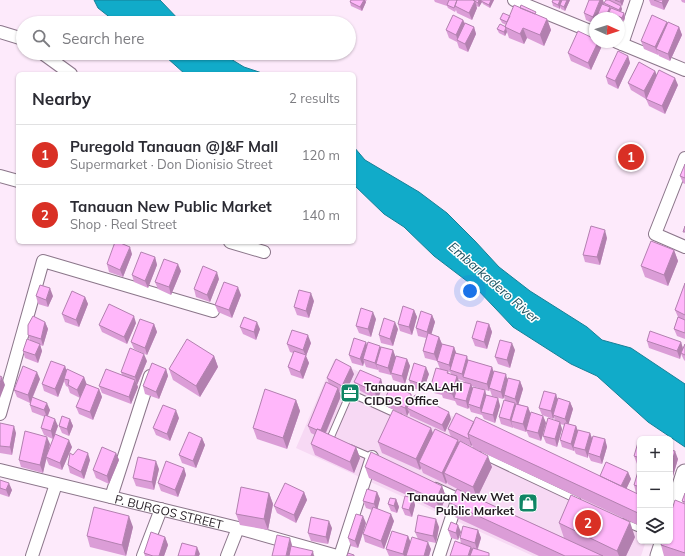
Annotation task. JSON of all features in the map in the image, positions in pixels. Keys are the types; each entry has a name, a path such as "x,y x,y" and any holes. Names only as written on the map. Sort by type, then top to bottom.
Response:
{"main road":[{"path":"673,511 685,473"},
{"path":"659,556 663,544"}],"street":[{"path":"514,0 526,2 589,30"},
{"path":"625,30 637,0"},
{"path":"0,32 16,37"},
{"path":"625,45 685,70"},
{"path":"52,60 68,72"},
{"path":"685,158 655,234 685,247"},
{"path":"0,176 16,180"},
{"path":"242,244 264,252"},
{"path":"0,414 43,261 213,310"},
{"path":"111,497 153,367"},
{"path":"338,556 375,459"},
{"name":"P. BURGOS STREET","path":"0,470 238,528 338,556"},
{"path":"32,556 56,484"},
{"path":"439,556 462,498"},
{"path":"143,556 161,509"},
{"path":"227,556 238,528"}],"lane":[{"path":"337,442 330,439 350,393 405,418"},
{"path":"344,445 375,459"},
{"path":"476,452 583,502"},
{"path":"430,484 462,498"},
{"path":"619,519 637,528"}],"shaded area":[{"path":"334,360 637,504 637,544 645,544 641,556 533,556 296,448"}],"water":[{"path":"94,0 160,0 175,16 108,16 98,8"},
{"path":"169,60 232,60 244,67 259,72 183,72"},
{"name":"Embarkadero River","path":"356,149 365,160 419,192 447,213 499,267 530,291 587,327 602,340 631,348 685,384 685,447 673,439 673,436 669,436 648,422 597,376 571,364 513,327 476,288 434,256 404,227 384,214 356,187"}],"building":[{"path":"351,0 364,0 360,7 350,2"},
{"path":"449,0 457,0 454,8 447,5"},
{"path":"457,0 475,1 469,13 455,6"},
{"path":"481,0 491,0 489,5"},
{"path":"553,0 560,0 558,5 552,2"},
{"path":"562,0 567,0 564,7 560,5"},
{"path":"589,0 600,0 595,12 589,12 589,15 584,13"},
{"path":"606,0 621,6 619,10 604,3"},
{"path":"654,0 663,0 662,3"},
{"path":"602,4 610,7 608,12 599,12"},
{"path":"514,5 547,19 540,35 523,28 520,34 505,27"},
{"path":"521,5 536,12 535,14 520,8"},
{"path":"611,8 621,12 609,12"},
{"path":"503,13 510,16 507,22 500,19"},
{"path":"453,15 463,20 456,35 446,30"},
{"path":"652,15 667,22 655,47 641,41"},
{"path":"668,22 679,27 668,54 656,49"},
{"path":"465,23 474,27 465,44 457,40"},
{"path":"500,24 506,27 504,32 497,29"},
{"path":"578,31 589,36 589,48 595,48 588,63 568,53"},
{"path":"618,51 628,56 615,81 606,77"},
{"path":"639,62 655,71 644,91 628,83"},
{"path":"659,70 675,78 662,106 646,99"},
{"path":"685,164 685,178 680,176"},
{"path":"591,226 605,230 597,257 583,255"},
{"path":"651,241 674,250 664,275 641,266"},
{"path":"114,244 123,244 130,247 120,270 107,264"},
{"path":"141,252 155,257 145,281 132,275"},
{"path":"164,259 178,264 169,287 155,282"},
{"path":"203,266 217,272 207,295 194,289"},
{"path":"224,282 238,287 229,310 215,305"},
{"path":"685,283 685,315 675,310"},
{"path":"40,285 50,288 46,300 36,296"},
{"path":"299,290 311,293 306,311 294,307"},
{"path":"72,291 85,297 76,320 62,314"},
{"path":"109,304 134,316 124,337 99,325"},
{"path":"403,306 414,310 409,327 398,324"},
{"path":"361,308 373,312 368,329 356,326"},
{"path":"421,311 432,315 427,332 416,328"},
{"path":"33,316 45,322 41,339 28,335 28,325"},
{"path":"244,317 257,322 254,332 240,327"},
{"path":"678,317 685,320 685,333 674,329"},
{"path":"384,318 395,322 390,339 379,335"},
{"path":"140,319 154,324 145,348 131,342"},
{"path":"477,321 489,324 484,342 472,338"},
{"path":"292,330 308,335 303,350 287,344"},
{"path":"650,331 681,342 677,351 647,341"},
{"path":"428,333 439,337 434,354 423,351"},
{"path":"354,338 366,342 360,359 349,355"},
{"path":"27,339 40,344 35,355 23,351"},
{"path":"187,339 214,356 196,386 169,369"},
{"path":"500,340 512,343 507,360 495,357"},
{"path":"368,342 380,346 375,363 363,359"},
{"path":"442,344 454,347 449,365 437,361"},
{"path":"685,344 685,355 681,353"},
{"path":"381,347 393,350 388,368 376,364"},
{"path":"130,348 144,354 135,377 121,372"},
{"path":"294,351 306,355 300,372 288,367"},
{"path":"455,353 467,356 462,374 450,370"},
{"path":"396,356 407,359 402,376 391,373"},
{"path":"336,359 351,367 342,386 327,378"},
{"path":"468,360 492,367 487,384 463,377"},
{"path":"51,361 65,366 55,389 42,384"},
{"path":"152,363 166,369 156,392 143,386"},
{"path":"414,363 426,367 421,384 409,380"},
{"path":"23,366 37,372 28,395 14,390"},
{"path":"436,368 448,371 447,373 457,376 452,394 431,385"},
{"path":"67,369 84,377 77,390 68,385 69,380 64,379"},
{"path":"106,369 135,380 129,397 99,386"},
{"path":"360,370 381,379 375,392 354,382"},
{"path":"494,371 506,374 501,392 489,388"},
{"path":"508,378 520,381 515,399 504,395"},
{"path":"459,381 471,384 466,401 454,398"},
{"path":"326,382 338,388 321,430 317,430 308,426"},
{"path":"86,384 99,389 90,412 76,407"},
{"path":"391,385 411,394 405,408 385,399"},
{"path":"473,387 485,390 480,408 468,404"},
{"path":"265,389 296,400 283,438 253,428"},
{"path":"544,391 556,394 551,411 539,408"},
{"path":"415,395 449,412 442,425 407,408"},
{"path":"486,395 498,398 493,415 481,412"},
{"path":"32,397 47,403 44,410 30,405"},
{"path":"558,398 570,402 565,419 553,415"},
{"path":"504,400 515,403 510,420 499,417"},
{"path":"516,404 528,407 523,424 511,421"},
{"path":"163,405 176,410 167,434 153,428"},
{"path":"393,410 431,428 416,459 378,442"},
{"path":"531,412 543,416 538,433 526,430"},
{"path":"456,413 474,422 468,434 469,439 448,429"},
{"path":"45,415 55,419 51,431 41,428"},
{"path":"62,416 70,419 67,429 59,426"},
{"path":"476,417 637,494 637,513 468,434"},
{"path":"548,418 560,422 555,439 543,436"},
{"path":"0,423 14,426 10,447 0,446"},
{"path":"565,423 576,426 571,444 560,440"},
{"path":"317,429 356,447 350,462 311,444"},
{"path":"435,429 458,440 442,473 419,462"},
{"path":"578,430 590,433 585,450 573,447"},
{"path":"25,431 47,437 40,465 19,460"},
{"path":"189,432 202,438 193,461 179,455"},
{"path":"55,434 69,440 60,463 46,457"},
{"path":"593,436 605,439 600,457 588,453"},
{"path":"460,441 488,456 473,487 444,473"},
{"path":"637,446 637,457 634,456"},
{"path":"102,447 116,453 107,476 93,470"},
{"path":"78,449 88,453 81,472 68,465 70,453 73,455"},
{"path":"371,452 442,486 436,500 365,467"},
{"path":"138,457 156,461 152,482 133,478"},
{"path":"166,461 184,468 175,490 158,483"},
{"path":"606,462 628,472 621,486 600,476"},
{"path":"637,475 637,486 634,485"},
{"path":"0,480 9,483 6,490 0,488"},
{"path":"285,483 304,492 294,515 274,506"},
{"path":"241,487 269,493 264,519 236,514"},
{"path":"367,489 377,492 374,504 363,501"},
{"path":"457,489 603,556 565,556 450,503"},
{"path":"685,493 685,502 682,501"},
{"path":"571,495 630,522 617,551 559,523"},
{"path":"405,496 413,498 409,510 402,508"},
{"path":"390,498 396,499 394,506 388,504"},
{"path":"675,500 685,504 685,553 661,545 673,544 673,506"},
{"path":"94,507 129,516 122,545 87,536"},
{"path":"373,507 391,514 381,541 363,534"},
{"path":"356,514 363,516 355,541 348,538"},
{"path":"418,515 436,519 433,536 415,532"},
{"path":"311,517 329,521 326,537 308,533"},
{"path":"451,522 458,525 456,533 448,530"},
{"path":"463,526 478,530 475,543 460,538"},
{"path":"392,531 408,536 403,554 386,549"},
{"path":"151,532 165,537 159,556 144,553"},
{"path":"277,535 290,538 286,556 272,556"},
{"path":"412,537 428,542 424,556 406,556"},
{"path":"455,541 471,547 468,556 450,556"},
{"path":"182,543 197,547 195,556 178,556"},
{"path":"291,546 313,551 311,556 289,556"},
{"path":"473,548 489,553 489,556 470,556"},
{"path":"348,553 354,555 354,556 347,556"}],"place":[{"name":"Puregold Tanauan @J&F Mall","path":"631,157"},
{"name":"Tanauan KALAHI CIDDS Office","path":"350,393"},
{"name":"Tanauan New Wet Public Market","path":"528,503"},
{"name":"Tanauan New Public Market","path":"588,523"}]}
